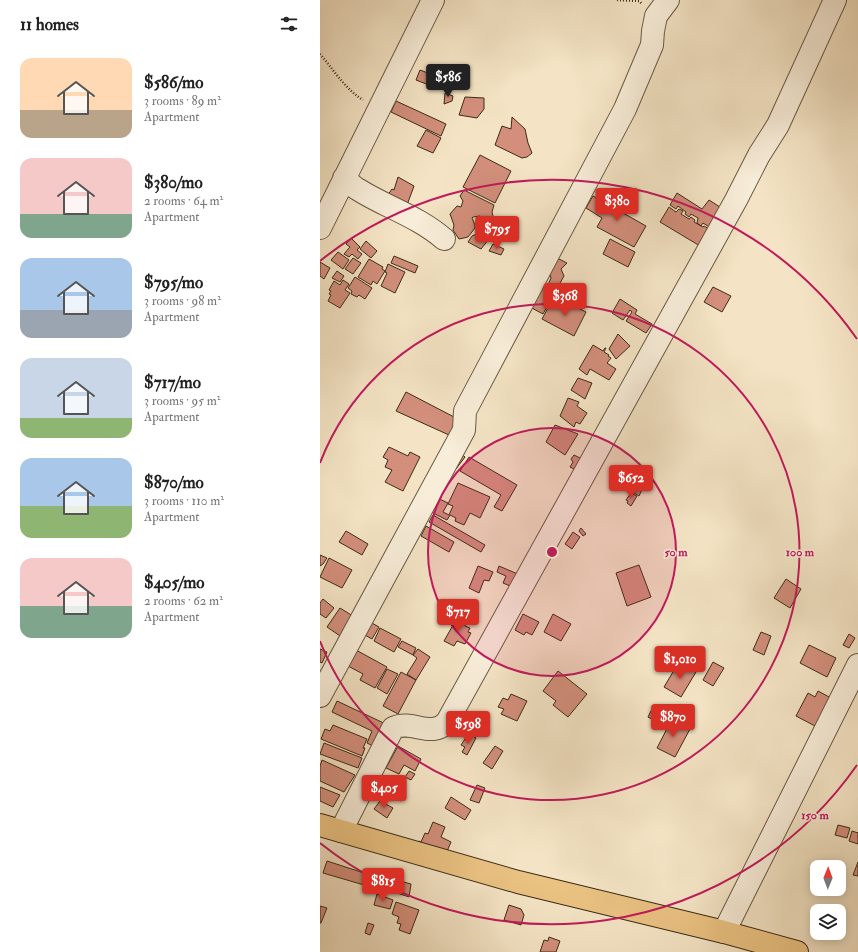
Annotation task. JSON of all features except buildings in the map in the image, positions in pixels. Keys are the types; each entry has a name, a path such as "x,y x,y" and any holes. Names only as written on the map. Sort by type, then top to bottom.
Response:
{"main road":[{"path":"320,825 518,882 724,932 797,952"}],"street":[{"path":"320,228 346,187 374,117 433,0"},
{"path":"341,831 393,728 399,725 405,725 435,730 442,728 447,722 713,242 759,155 778,125 835,0"},
{"path":"320,696 464,430 465,411 624,109 652,45 653,31 662,8"},
{"path":"346,187 424,224 436,231 444,239"},
{"path":"724,932 858,665"}],"path":[{"path":"617,0 639,1 647,10 662,8"},
{"path":"320,54 340,79 358,97 371,104 374,117"}]}
